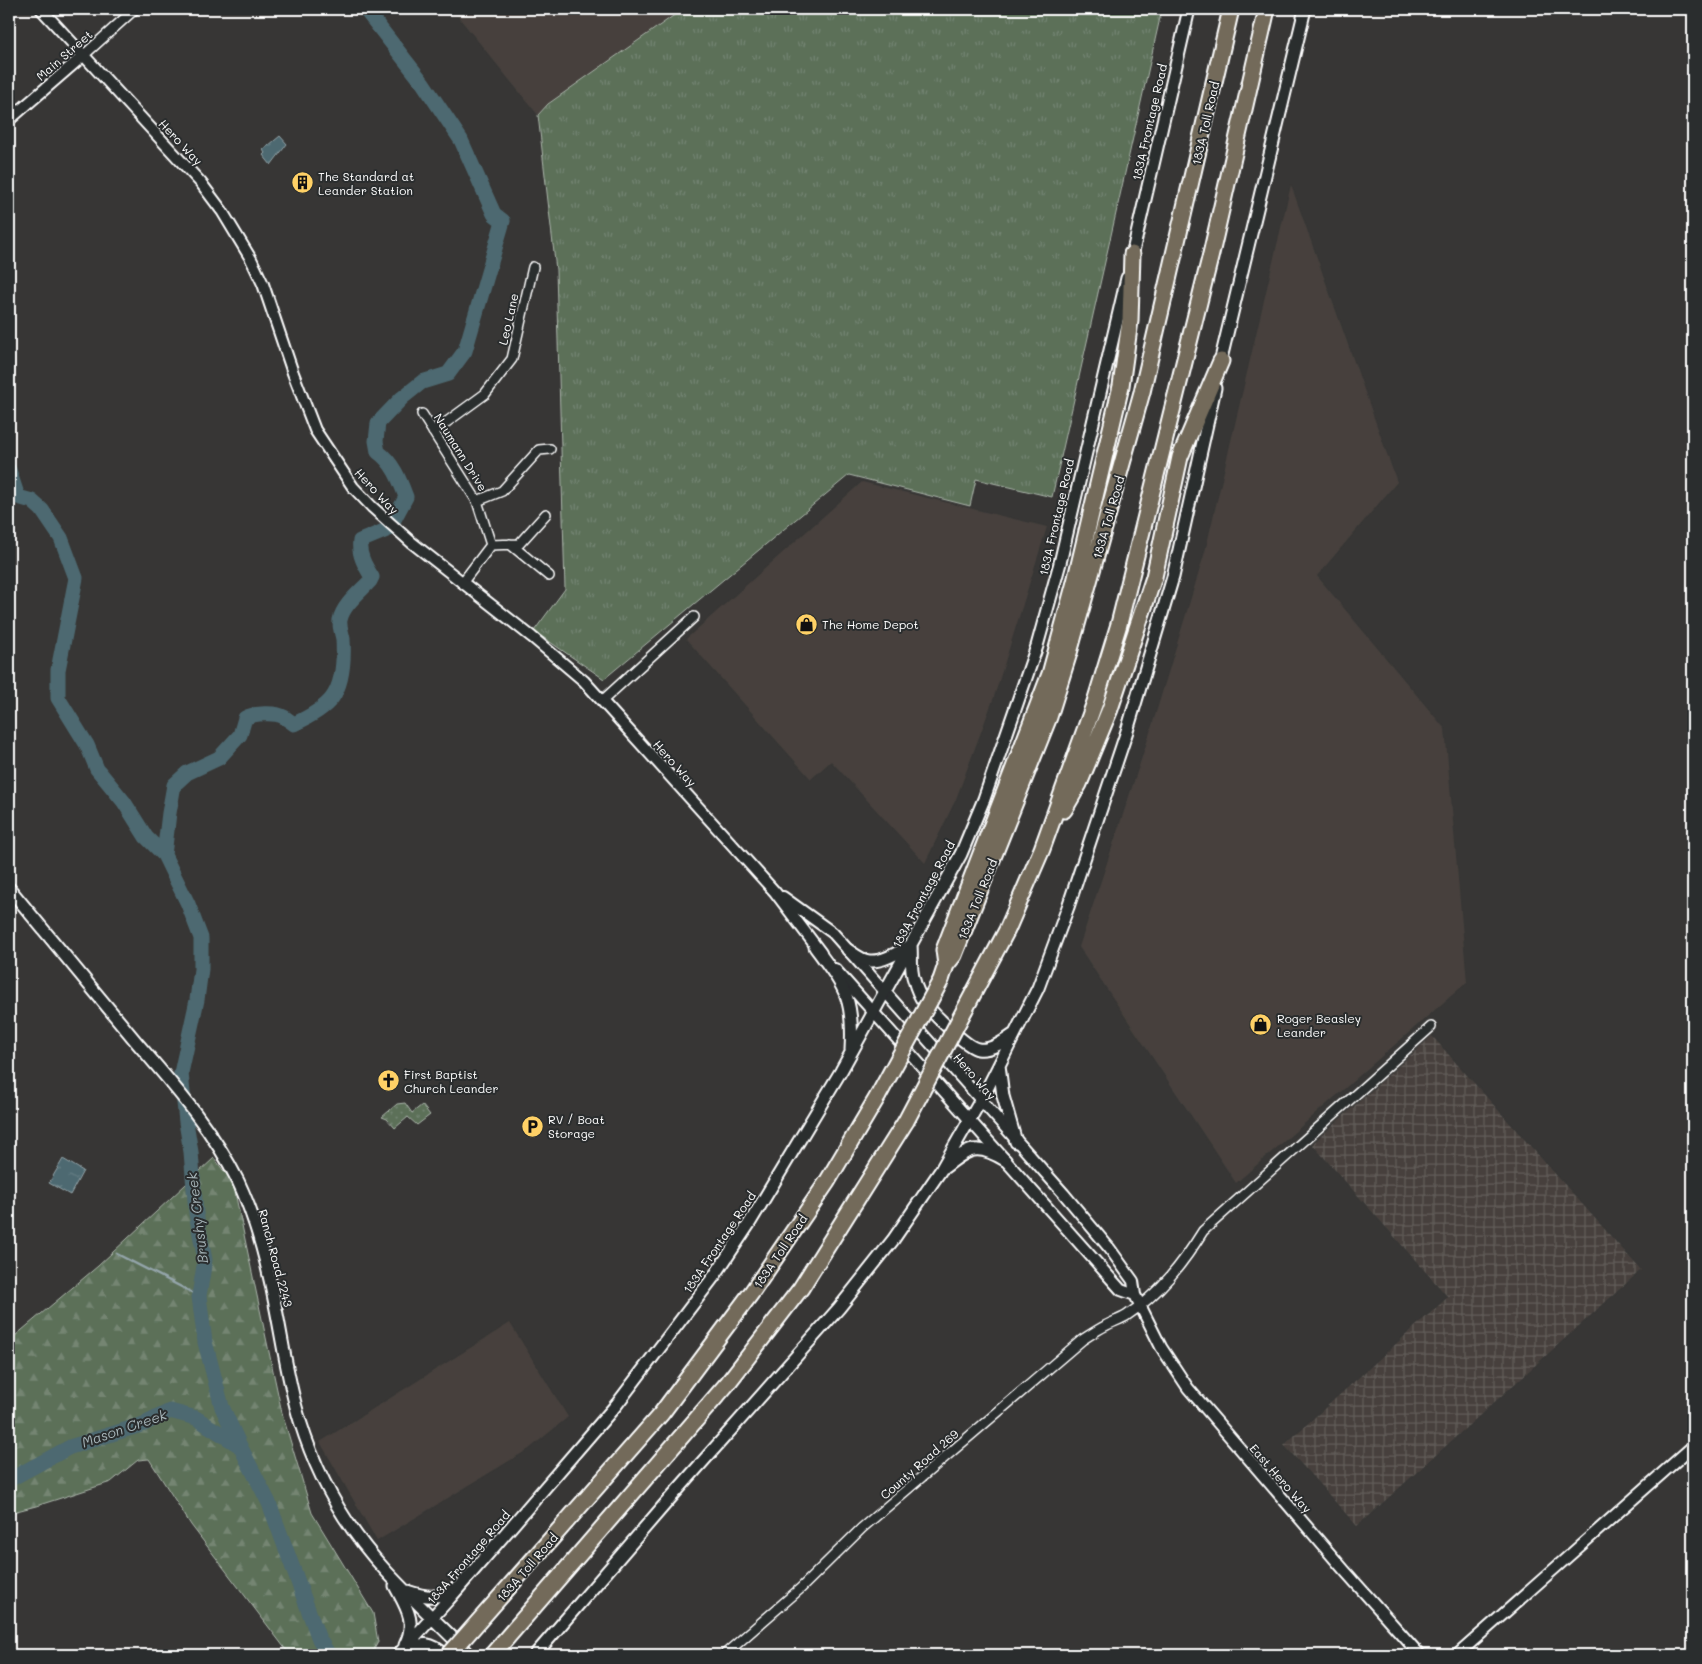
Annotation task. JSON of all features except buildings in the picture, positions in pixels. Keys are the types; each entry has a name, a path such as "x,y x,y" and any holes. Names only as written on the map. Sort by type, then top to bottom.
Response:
{"highway":[{"name":"183A Toll Road","path":"447,1655 661,1414 752,1292 827,1182 878,1096 940,980 946,965 954,955 1049,717 1069,653 1142,392 1231,9"},
{"path":"492,1655 727,1384 801,1288 906,1121 1007,930 1042,849 1095,702 1119,624 1211,254 1267,9"},
{"path":"946,965 944,950 1050,674 1075,582 1121,386 1130,321 1132,254"},
{"path":"1042,849 1079,784 1110,709 1154,577 1180,457 1221,361"}],"main road":[{"name":"183A Frontage Road","path":"399,1654 433,1618 617,1404 715,1275 749,1224 874,1012 961,854 984,799 1037,646 1060,563 1189,9"},
{"path":"536,1655 666,1503 839,1308 893,1240 941,1170 999,1065 1038,988 1068,907 1127,731 1173,576 1221,361 1305,9"},
{"name":"Ranch Road 2243","path":"9,888 170,1081 200,1120 224,1156 238,1182 252,1218 275,1300 299,1419 308,1446 333,1498 348,1523 388,1573 470,1655"},
{"path":"848,950 870,961 883,958 912,945 913,978 917,990 925,1004 965,1043 977,1049 988,1049 1015,1034"},
{"path":"815,947 842,983 849,1000 852,1030 850,1053"},
{"path":"999,1065 1003,1096 1016,1142"},
{"path":"941,1170 964,1153 976,1149 990,1150 1005,1160"},
{"path":"388,1573 407,1608 410,1618 410,1634 399,1654"},
{"path":"404,1589 423,1596 434,1597 450,1592 467,1579"},
{"path":"399,1654 418,1644 435,1646 447,1655"}],"street":[{"name":"Hero Way","path":"41,9 201,183 222,210 263,284 315,430 353,487 402,534 584,681 775,892 815,947 1121,1290 1135,1295"},
{"name":"Main Street","path":"9,120 135,9"},
{"name":"Leo Lane","path":"434,432 485,394 512,359 532,267"},
{"name":"Naumann Drive","path":"422,414 477,501 491,545"},
{"path":"477,501 502,491 539,450 550,449"},
{"path":"462,583 491,545 520,544 546,514"},
{"path":"510,544 549,576"},
{"path":"602,701 694,617"},
{"name":"Hero Way","path":"775,892 833,933 1064,1194 1110,1249 1133,1281 1135,1295 1140,1305"},
{"name":"County Road 269","path":"724,1655 801,1588 862,1528 1075,1347 1104,1327 1124,1317 1161,1287 1184,1261 1203,1231 1431,1027"},
{"name":"East Hero Way","path":"1140,1305 1161,1347 1188,1388 1344,1570 1420,1655"},
{"path":"1457,1655 1693,1446"}],"shaded area":[{"path":"452,9 683,9 548,104 538,115"},
{"path":"1291,185 1397,482 1317,576 1445,729 1467,982 1236,1183 1079,947 1147,742 1205,552"},
{"name":"The Home Depot","path":"862,482 1047,527 994,697 956,799 925,863 831,761 811,779 686,639"},
{"path":"1432,1036 1641,1270 1357,1526 1284,1445 1448,1297 1312,1144"},
{"path":"510,1323 568,1417 529,1449 377,1541 320,1442"}],"green space":[{"path":"683,9 1162,9 1052,497 976,479 970,506 849,475 604,679 534,631 565,589 556,270 538,115 548,104"},
{"path":"405,1103 412,1113 422,1105 430,1115 417,1125 408,1117 395,1128 387,1119 382,1117 397,1104"},
{"path":"214,1158 233,1183 282,1413 312,1513 373,1613 378,1642 371,1655 290,1655 191,1525 149,1459 138,1460 111,1482 9,1513 9,1341 98,1266"}],"water":[{"path":"280,136 287,144 271,165 263,155 265,153 263,150"},
{"path":"63,1159 83,1171 70,1195 49,1183"}],"waterway":[{"path":"164,855 174,785 187,773 219,758 240,735 245,718 259,714 275,714 284,717 294,724 319,710 336,692 343,662 343,639 340,627 342,614 348,604 372,577 361,555 360,541 389,529 406,497 392,466 378,452 376,441 378,423 402,398 422,382 448,374 465,351 503,221 494,214 461,140 423,83 365,9"},
{"name":"Brushy Creek","path":"9,470 18,497 32,501 42,510 61,538 76,578 58,670 58,698 87,745 97,769 124,802 146,837 164,855 188,904 201,938 201,969 197,1000 181,1073 191,1152 196,1213 205,1260 199,1296 205,1342 222,1407 269,1503 319,1639 329,1655"},
{"path":"117,1254 199,1296"},
{"name":"Mason Creek","path":"9,1480 70,1447 144,1424 170,1411 196,1418 240,1446"}],"place":[{"name":"The Standard at Leander Station","path":"302,183"},
{"name":"The Home Depot","path":"806,624"},
{"name":"Roger Beasley Leander","path":"1261,1025"},
{"name":"First Baptist Church Leander","path":"388,1081"},
{"name":"RV / Boat Storage","path":"532,1126"}]}
